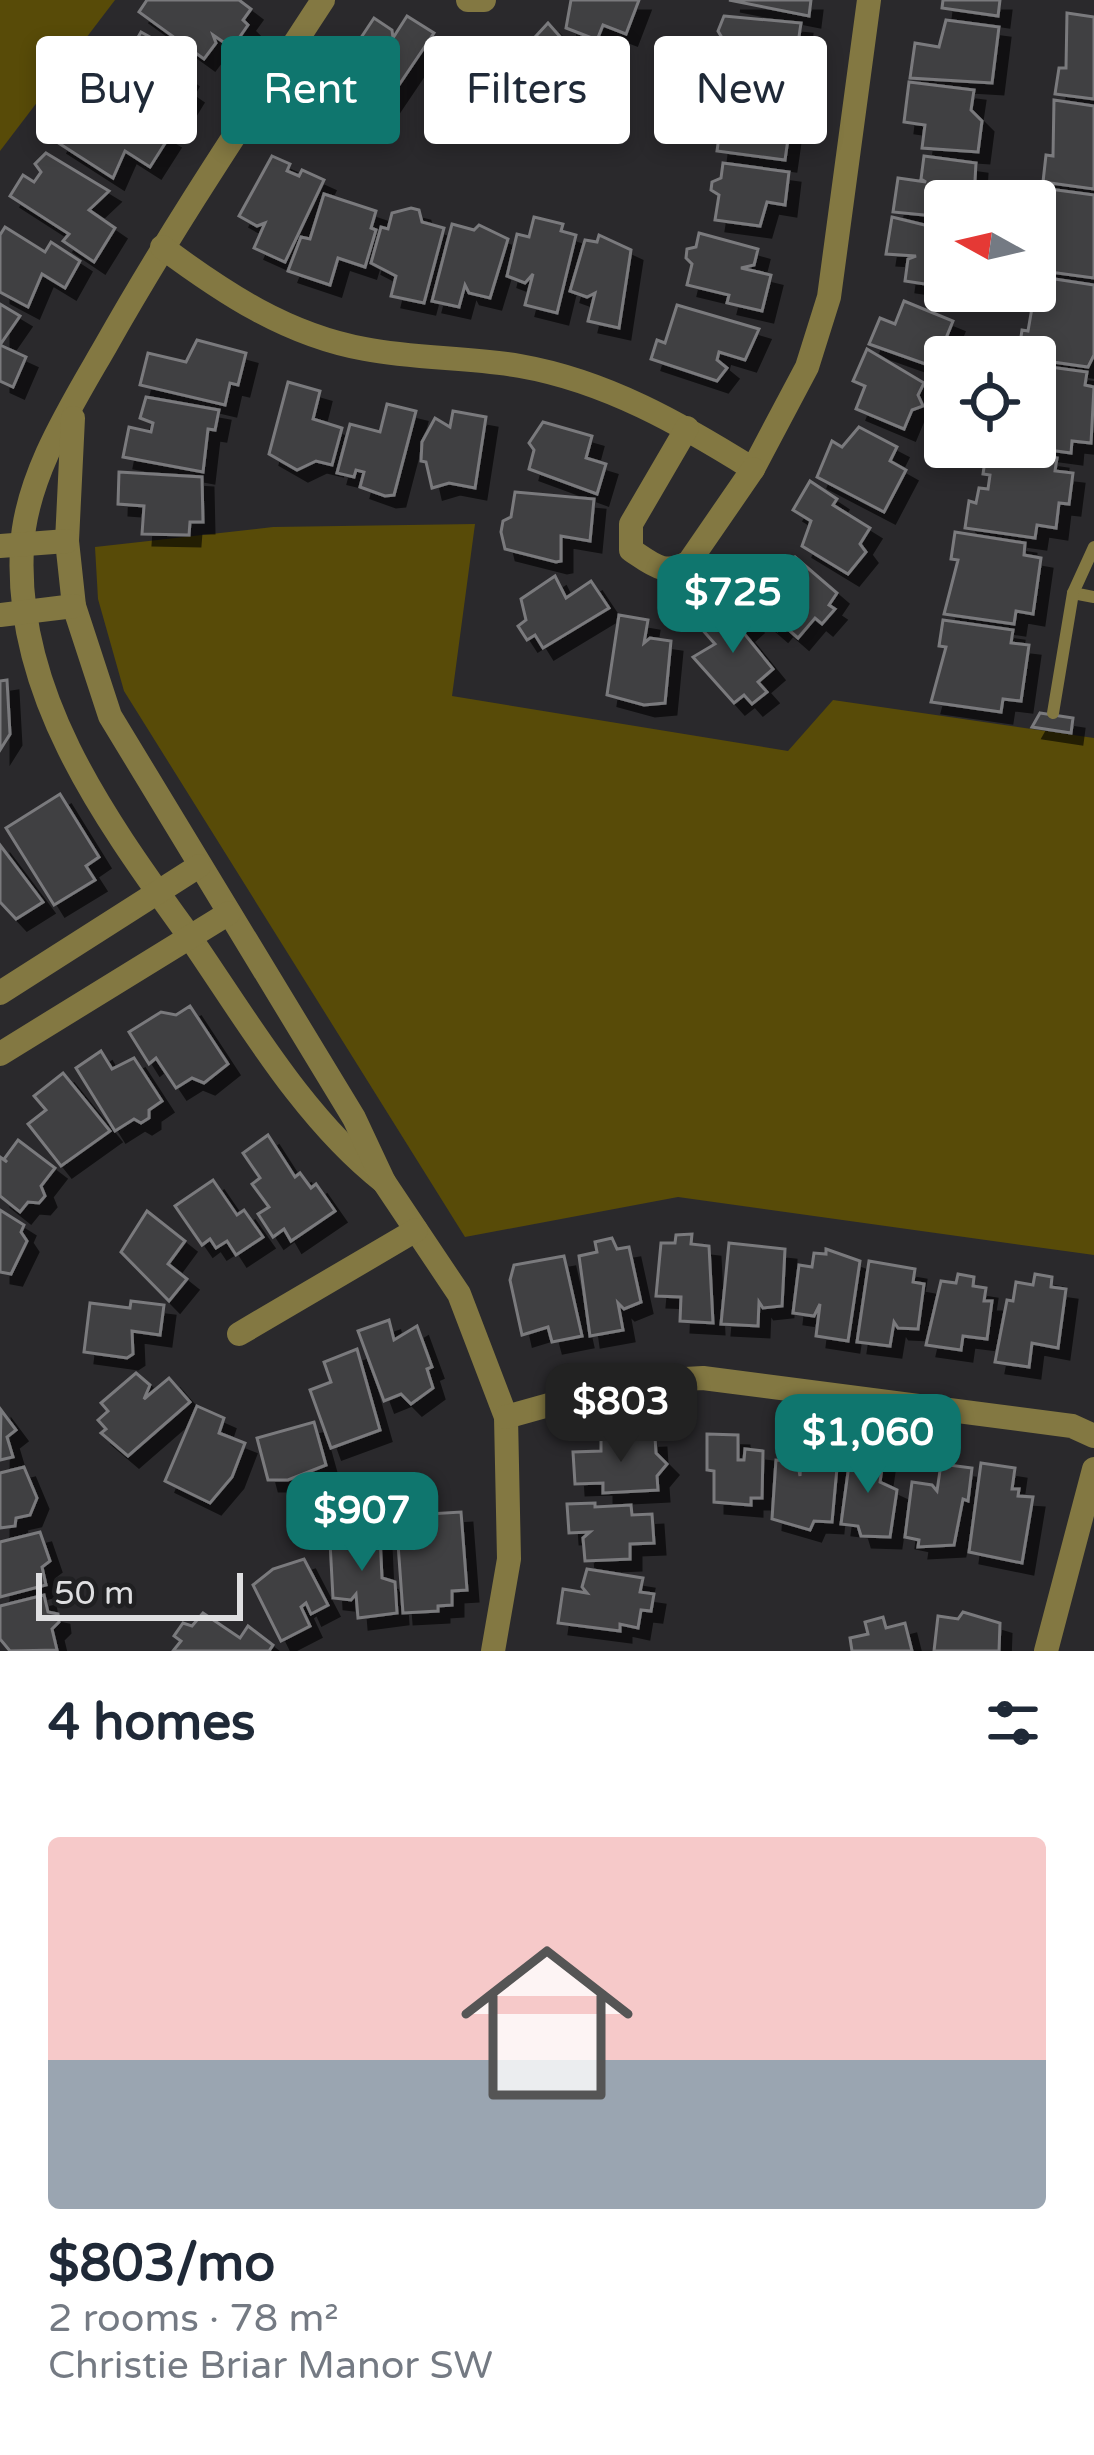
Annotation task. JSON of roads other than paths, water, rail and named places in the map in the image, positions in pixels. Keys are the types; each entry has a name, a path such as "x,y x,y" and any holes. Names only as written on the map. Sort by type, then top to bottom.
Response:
{"street":[{"path":"323,0 162,247 74,401 11,545 12,614 66,750 158,892 339,1147 383,1182"},
{"path":"468,0 484,0"},
{"path":"687,428 631,524 631,550 662,570 675,571 689,562 753,470 807,368 829,297 869,0"},
{"path":"162,247 242,306 316,335 362,349 520,366 625,397 687,428 753,470"},
{"path":"74,401 67,541 74,606 110,716 354,1118 383,1182 459,1294 506,1417 509,1559 493,1651"},
{"path":"11,545 67,541"},
{"path":"12,614 74,606"},
{"path":"0,993 199,866"},
{"path":"0,1054 229,913"},
{"path":"239,1334 416,1230"},
{"path":"506,1417 631,1382 703,1378 1072,1426 1094,1436"},
{"path":"1046,1651 1094,1469"}],"lane":[{"path":"1053,713 1073,593 1094,547"},
{"path":"1073,593 1094,597"}]}
